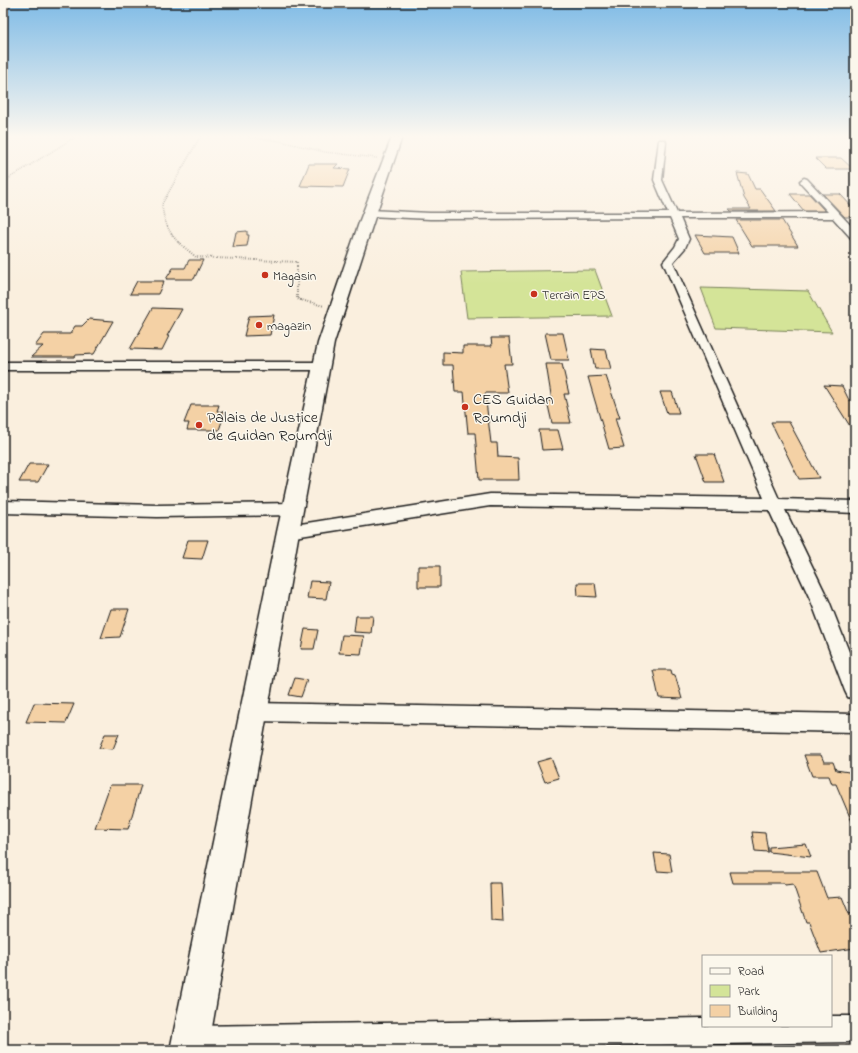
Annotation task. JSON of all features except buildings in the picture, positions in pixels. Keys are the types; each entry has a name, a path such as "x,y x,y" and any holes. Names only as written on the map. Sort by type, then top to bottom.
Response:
{"highway":[{"path":"190,1045 292,509 326,343 379,186"}],"street":[{"path":"661,186 675,215 684,239 680,248 668,262 774,504 820,601 855,691"},
{"path":"809,186 855,236"},
{"path":"369,214 430,216 837,215"},
{"path":"3,366 322,366"},
{"path":"288,532 490,500 774,504 855,507"},
{"path":"3,507 157,510 292,509"},
{"path":"253,712 855,723"},
{"path":"190,1045 855,1030"}],"path":[{"path":"172,186 162,204 162,214 172,234 185,251 196,257 297,262 297,299 338,309"}],"green space":[{"name":"Terrain EPS","path":"595,270 612,316 467,318 461,272"},
{"path":"701,288 808,291 832,332 716,328"}],"place":[{"name":"Magasin","path":"265,275"},
{"name":"Terrain EPS","path":"534,294"},
{"name":"magazin","path":"259,325"},
{"name":"CES Guidan Roumdji","path":"465,407"},
{"name":"Palais de Justice de Guidan Roumdji","path":"199,425"}]}
